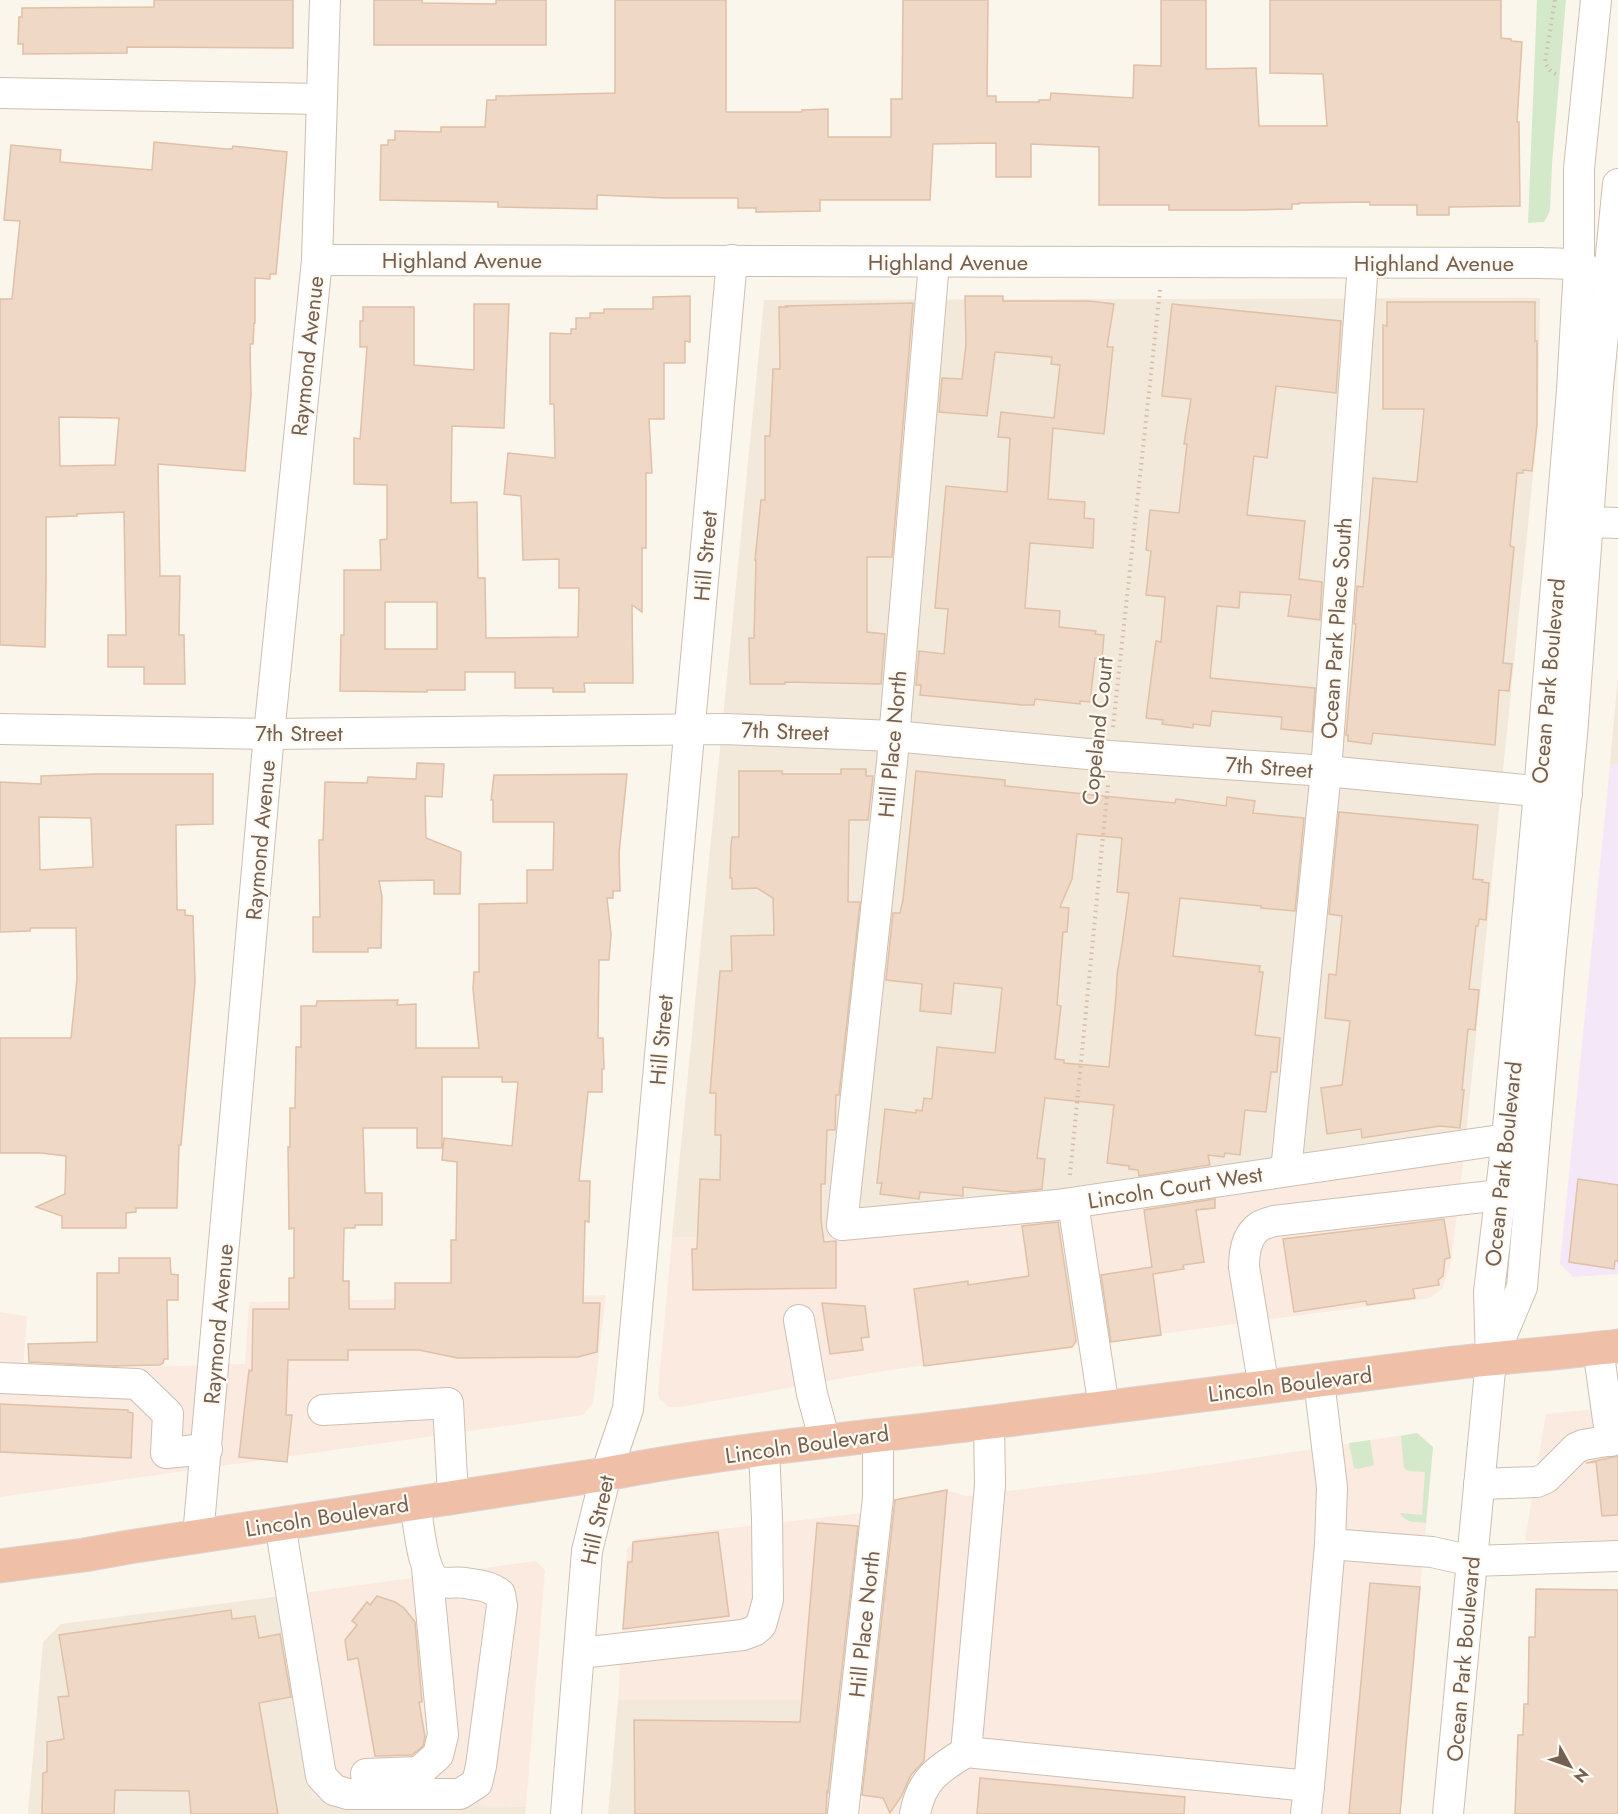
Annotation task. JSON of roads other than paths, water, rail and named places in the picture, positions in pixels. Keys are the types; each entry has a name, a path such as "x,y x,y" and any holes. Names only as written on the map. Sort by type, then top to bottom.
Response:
{"highway":[{"name":"Lincoln Boulevard","path":"0,1566 84,1555 645,1467 878,1434 1447,1364 1608,1347"}],"street":[{"name":"Raymond Avenue","path":"198,1536 269,734 317,260 325,0"},
{"path":"1585,388 1592,357 1597,280 1590,270 1579,266 1579,169 1596,0"},
{"path":"0,93 322,99"},
{"name":"Ocean Park Boulevard","path":"1491,1360 1521,1287 1550,962 1553,793 1585,388 1615,257 1618,184"},
{"name":"Highland Avenue","path":"317,260 1540,263 1579,266"},
{"name":"Hill Street","path":"566,1814 587,1551 606,1474 628,1409 732,260"},
{"name":"Hill Place North","path":"842,1225 892,762 934,262"},
{"name":"Ocean Park Place South","path":"1286,1171 1326,771 1363,263"},
{"name":"Ocean Park Boulevard","path":"1448,1814 1491,1360 1489,1292 1588,522 1585,388"},
{"path":"1588,522 1618,523"},
{"name":"7th Street","path":"0,729 269,734 725,729 893,736 1110,756 1326,771 1553,793"},
{"name":"Lincoln Court West","path":"842,1225 1070,1203 1507,1139"},
{"path":"1264,1388 1244,1268 1244,1251 1259,1227 1274,1221 1500,1195"},
{"path":"1070,1203 1104,1408"},
{"path":"799,1320 812,1394 825,1442"},
{"path":"1479,1484 1537,1482 1546,1478 1576,1448 1614,1440 1608,1347"},
{"path":"0,1378 137,1384 168,1414 166,1453 207,1449"},
{"path":"915,1814 918,1797 924,1785 938,1769 966,1752 1307,1800 1330,1544 1332,1486 1319,1381"},
{"path":"323,1410 448,1403 453,1497"},
{"path":"966,1752 990,1485 989,1422"},
{"name":"Hill Place North","path":"843,1814 878,1498 878,1434"},
{"path":"580,1653 743,1635 760,1626 768,1600 764,1450"},
{"path":"327,1783 419,1773 438,1755 443,1735 427,1569 415,1502"},
{"path":"279,1524 327,1783"},
{"path":"1330,1544 1432,1552 1472,1561 1618,1556"},
{"path":"327,1783 348,1794 460,1794 477,1783 502,1606 500,1594 492,1588 435,1580 427,1569"}]}
